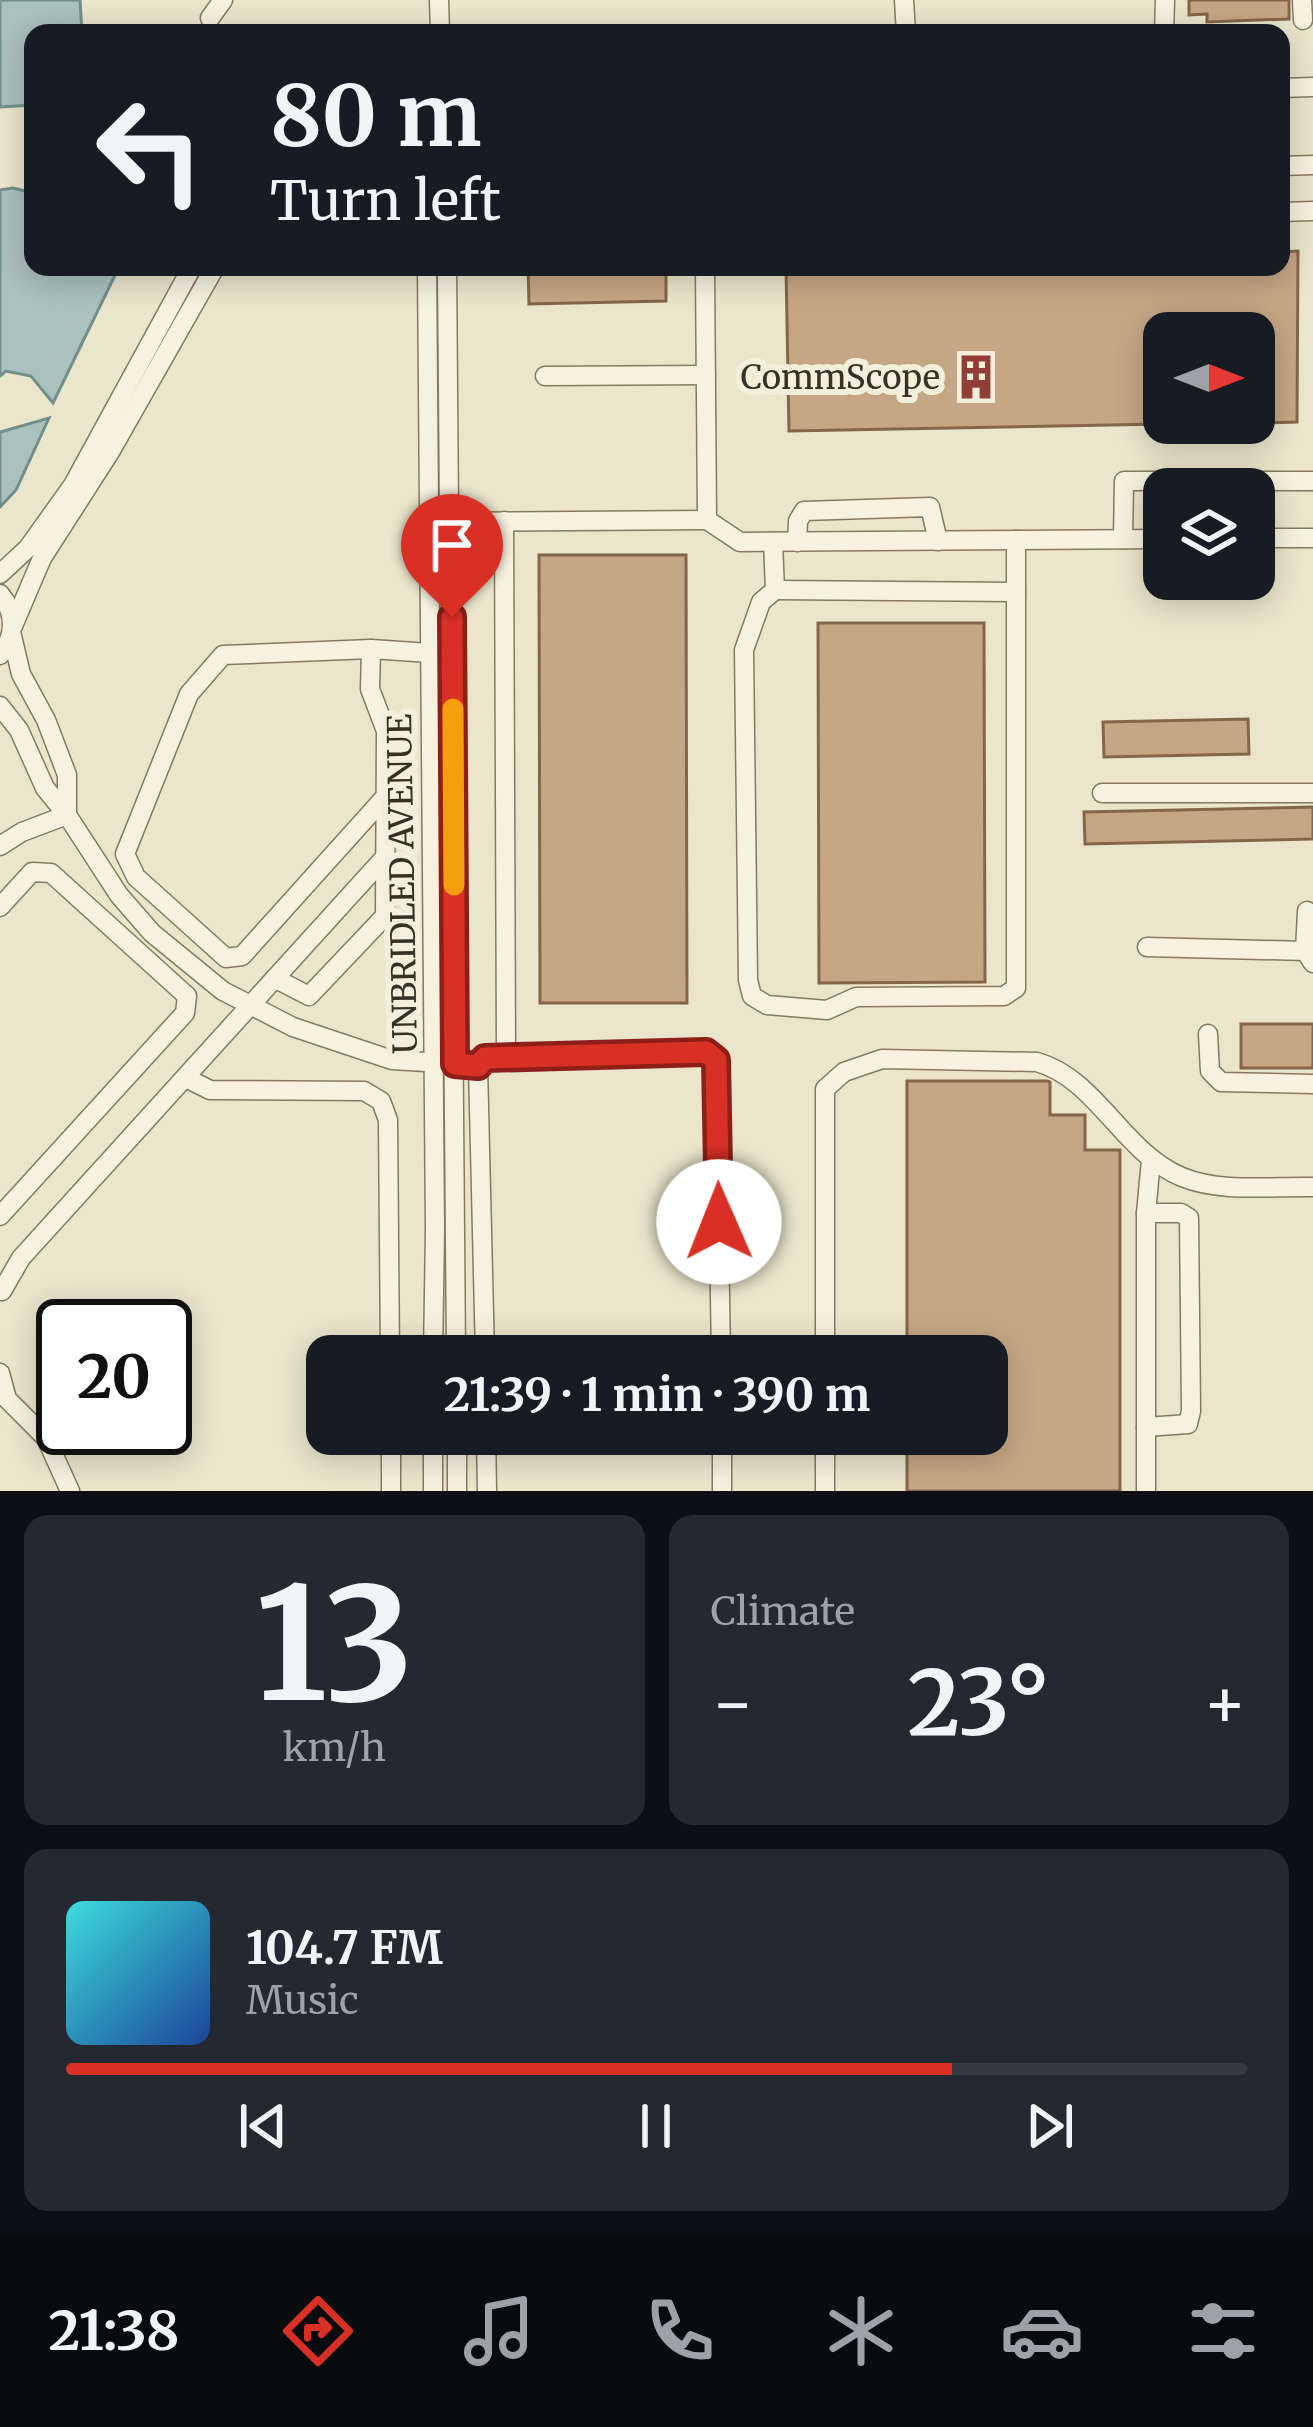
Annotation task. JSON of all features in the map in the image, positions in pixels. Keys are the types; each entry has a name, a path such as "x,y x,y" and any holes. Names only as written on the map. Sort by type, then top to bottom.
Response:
{"street":[{"path":"210,18 223,0"},
{"path":"0,574 28,548 73,484 187,276"},
{"path":"0,655 42,558 110,452 209,276"},
{"name":"UNBRIDLED AVENUE","path":"427,276 433,1335"},
{"name":"UNBRIDLED AVENUE","path":"447,276 457,1335"},
{"path":"705,276 707,520"},
{"path":"544,376 706,375"},
{"path":"1123,539 1124,481 1313,481"},
{"path":"797,542 798,521 804,511 930,507 938,541"},
{"path":"429,522 707,520 740,542 1143,539"},
{"path":"504,521 506,1057"},
{"path":"1275,538 1313,538"},
{"path":"1016,540 1016,592 1016,988 1004,996 856,997 827,1010 766,1005 752,996 748,980 744,650 761,602 775,590 1016,592"},
{"path":"773,542 775,590"},
{"path":"0,594 11,613 21,674 46,720 67,775 68,815"},
{"path":"385,797 242,956 226,958 136,877 125,854 190,694 223,655 371,649 430,653"},
{"path":"276,980 309,996 385,916 386,731 370,689 371,649"},
{"path":"0,706 19,730 45,788 119,895 152,933 223,991 293,1027 392,1060 478,1066"},
{"path":"1102,793 1313,794"},
{"path":"0,845 68,815"},
{"path":"1,1293 21,1258 385,857"},
{"path":"0,908 32,872 51,873 187,996 185,1013 0,1216"},
{"path":"101,916 136,877"},
{"path":"1147,946 1309,957 1307,910"},
{"path":"165,976 202,936"},
{"path":"1208,1034 1210,1071 1221,1082 1313,1084"},
{"path":"484,1335 478,1066 485,1058 706,1052 716,1060 721,1335"},
{"path":"825,1335 825,1089 844,1072 882,1059 1037,1061 1059,1068 1151,1160 1203,1184 1313,1187"},
{"path":"186,1078 210,1090 364,1091 381,1101 388,1129 390,1335"},
{"path":"1146,1491 1146,1213 1151,1160"},
{"path":"1146,1213 1181,1213 1189,1218 1192,1411 1188,1424 1146,1427"},
{"path":"0,1373 7,1399 46,1438 70,1491"},
{"path":"391,1455 392,1491"},
{"path":"433,1455 434,1491"},
{"path":"457,1455 457,1491"},
{"path":"486,1455 487,1491"},
{"path":"722,1455 722,1491"},
{"path":"825,1455 825,1491"}],"water":[{"path":"0,0 80,0 81,24 24,24 24,106 0,107"},
{"path":"0,190 24,191 24,276 115,276 53,403 31,376 6,371 0,376"},
{"path":"49,418 16,490 0,507 0,432"}],"building":[{"path":"1189,0 1289,0 1289,19 1207,22 1207,14 1189,15"},
{"name":"CommScope","path":"1290,251 1298,251 1297,422 1275,423 1275,312 1143,312 1143,424 789,431 786,276 1290,276"},
{"path":"528,276 666,276 666,301 529,304"},
{"path":"539,555 686,555 687,1003 540,1003"},
{"path":"818,623 984,623 985,982 819,983"},
{"path":"1248,719 1249,754 1104,757 1103,722"},
{"path":"1313,807 1313,839 1085,844 1084,812"},
{"path":"1241,1024 1313,1024 1313,1068 1241,1068"},
{"path":"907,1081 1050,1082 1050,1115 1085,1115 1085,1150 1120,1150 1120,1491 907,1491 907,1455 1008,1455 1008,1335 907,1335"}],"slow traffic":[{"path":"453,709 454,885"}],"place":[{"name":"CommScope","path":"976,377"}],"route":[{"path":"452,617 455,1064 478,1066 485,1058 706,1052 716,1060 719,1222"}]}
